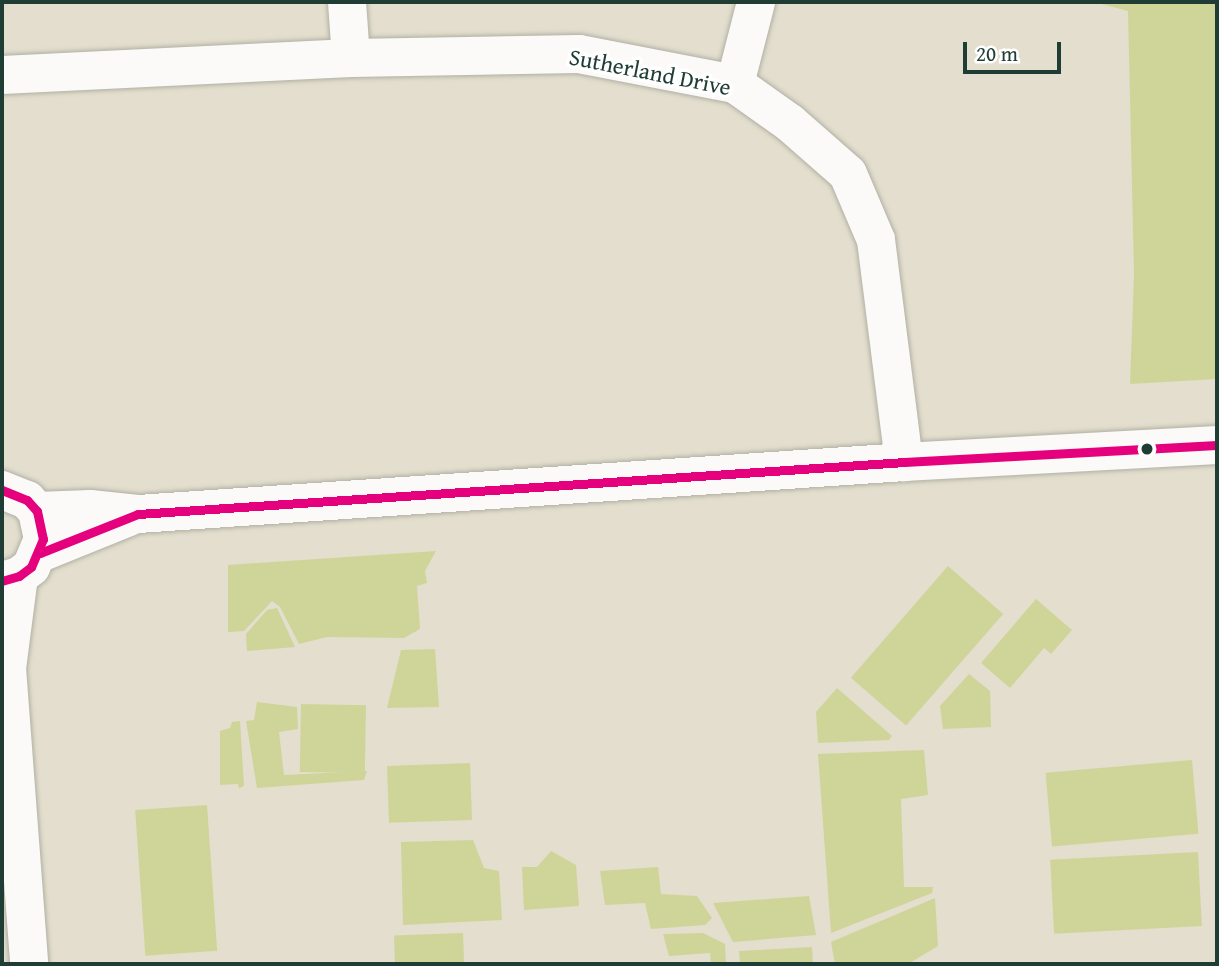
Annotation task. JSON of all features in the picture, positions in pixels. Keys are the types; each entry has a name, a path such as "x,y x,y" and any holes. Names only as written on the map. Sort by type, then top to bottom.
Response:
{"street":[{"path":"346,2 351,58"},
{"path":"734,84 756,2"},
{"name":"Sutherland Drive","path":"2,75 351,58 579,54 734,84 790,123 848,174 876,240 904,462"},
{"path":"37,511 90,509 138,514 904,462 1217,445"},
{"path":"2,490 27,500 37,511 42,525 20,570 4,659 29,964"},
{"path":"20,570 138,514"}],"green space":[{"path":"1094,2 1217,2 1217,379 1130,384 1134,274 1128,11"},
{"path":"436,551 425,571 427,583 417,586 420,629 404,638 327,637 299,644 280,607 272,601 244,631 228,632 228,565"},
{"path":"948,566 1003,614 906,726 851,678"},
{"path":"1036,599 1072,630 1051,654 1044,648 1010,688 981,663"},
{"path":"277,608 295,647 247,651 246,634 267,610"},
{"path":"435,649 439,707 387,708 401,650"},
{"path":"969,674 990,691 991,727 943,729 940,706"},
{"path":"837,688 892,736 889,740 818,743 816,712"},
{"path":"257,702 297,707 298,729 279,732 284,775 367,771 364,780 257,788 246,721 254,720"},
{"path":"301,704 366,705 365,773 300,772"},
{"path":"240,721 244,786 239,788 238,784 220,785 220,731 230,728 232,722"},
{"path":"924,750 928,795 901,799 904,887 933,887 932,893 831,933 818,754"},
{"path":"1192,760 1198,834 1052,847 1046,773"},
{"path":"470,763 472,820 389,823 387,766"},
{"path":"207,805 217,951 145,956 135,810"},
{"path":"473,840 484,868 499,871 502,920 403,925 401,842"},
{"path":"551,851 576,865 579,906 524,910 522,867 537,867"},
{"path":"1198,852 1202,926 1054,934 1050,860"},
{"path":"658,867 661,894 697,896 712,918 705,925 651,929 645,903 605,905 600,871"},
{"path":"809,896 816,935 733,942 713,903"},
{"path":"935,898 938,946 908,964 835,964 831,942"},
{"path":"463,933 464,964 395,964 394,935"},
{"path":"703,933 725,944 726,964 711,964 710,953 669,956 663,934"},
{"path":"812,947 813,964 740,964 739,951"}],"transit line":[{"path":"40,553 138,514 904,462 1217,445"},
{"path":"2,490 27,500 37,511 43,539 31,567 19,576 2,581"}]}
